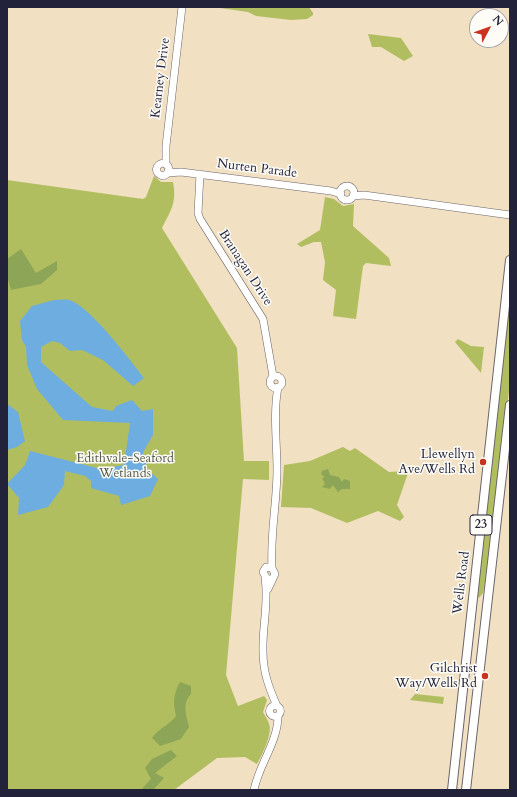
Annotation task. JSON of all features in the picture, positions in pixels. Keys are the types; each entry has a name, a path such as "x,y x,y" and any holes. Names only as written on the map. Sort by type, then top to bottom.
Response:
{"main road":[{"name":"Wells Road","path":"452,790 510,260"},
{"name":"Wells Road","path":"466,790 510,405"}],"street":[{"name":"Kearney Drive","path":"166,167 165,152 182,7"},
{"name":"Nurten Parade","path":"166,167 181,172 341,192"},
{"name":"Branagan Drive","path":"202,174 198,213 200,219 263,319 272,365 276,376 282,383 276,387 277,480 269,567"},
{"path":"353,194 348,187 341,192 346,200 353,194 364,195 510,215"},
{"path":"254,790 275,732 275,715 270,710 275,706 264,668 263,652 268,578 263,572 269,567 275,574 268,578"}],"green space":[{"path":"309,7 313,15 307,19 291,20 256,16 248,12 220,8"},
{"path":"368,34 401,38 413,56 404,61 381,47 372,47"},
{"name":"Edithvale-Seaford Wetlands","path":"154,176 161,182 173,182 174,201 162,228 237,348 244,461 269,461 269,480 243,479 226,675 238,706 264,696 267,700 263,712 268,721 270,733 257,764 245,757 217,758 174,790 7,790 7,180 143,199 146,197"},
{"path":"325,197 334,199 343,206 354,204 353,226 389,258 391,266 366,263 363,266 356,319 333,316 336,290 323,280 325,262 321,242 314,242 301,247 297,244 320,230"},
{"path":"21,249 36,273 57,261 57,270 41,284 11,290 7,276 7,259"},
{"path":"510,300 510,382 490,553 483,593 479,598 476,594"},
{"path":"458,339 471,346 484,347 481,373 455,342"},
{"path":"343,447 350,451 355,448 389,472 406,471 408,473 397,505 404,517 400,521 378,511 347,523 311,508 281,507 284,465 310,461"},
{"path":"328,469 330,475 339,477 342,482 344,479 350,481 350,489 342,489 338,492 333,485 330,489 322,487 325,484 322,478 325,477 321,474 322,471"},
{"path":"180,682 191,686 191,694 186,701 186,713 189,727 181,739 160,746 152,738 176,716 174,699"},
{"path":"415,694 444,697 443,704 410,700"},
{"path":"171,750 177,756 155,773 164,778 153,790 141,790 151,779 145,768 152,759"}],"water":[{"path":"54,300 69,300 87,312 109,334 144,378 133,386 103,360 82,350 70,351 60,343 52,341 41,347 41,362 92,407 113,411 116,406 132,400 142,411 153,409 153,435 143,452 147,469 158,479 150,496 121,505 119,496 91,488 91,481 85,476 65,471 64,485 48,507 18,515 19,498 7,484 25,465 30,451 101,469 124,465 130,423 63,420 37,389 27,365 26,347 22,340 20,321 32,306"},
{"path":"7,404 18,412 25,441 17,447 7,450"}],"place":[{"name":"Llewellyn Ave/Wells Rd","path":"483,462"},
{"name":"Gilchrist Way/Wells Rd","path":"485,676"}]}
